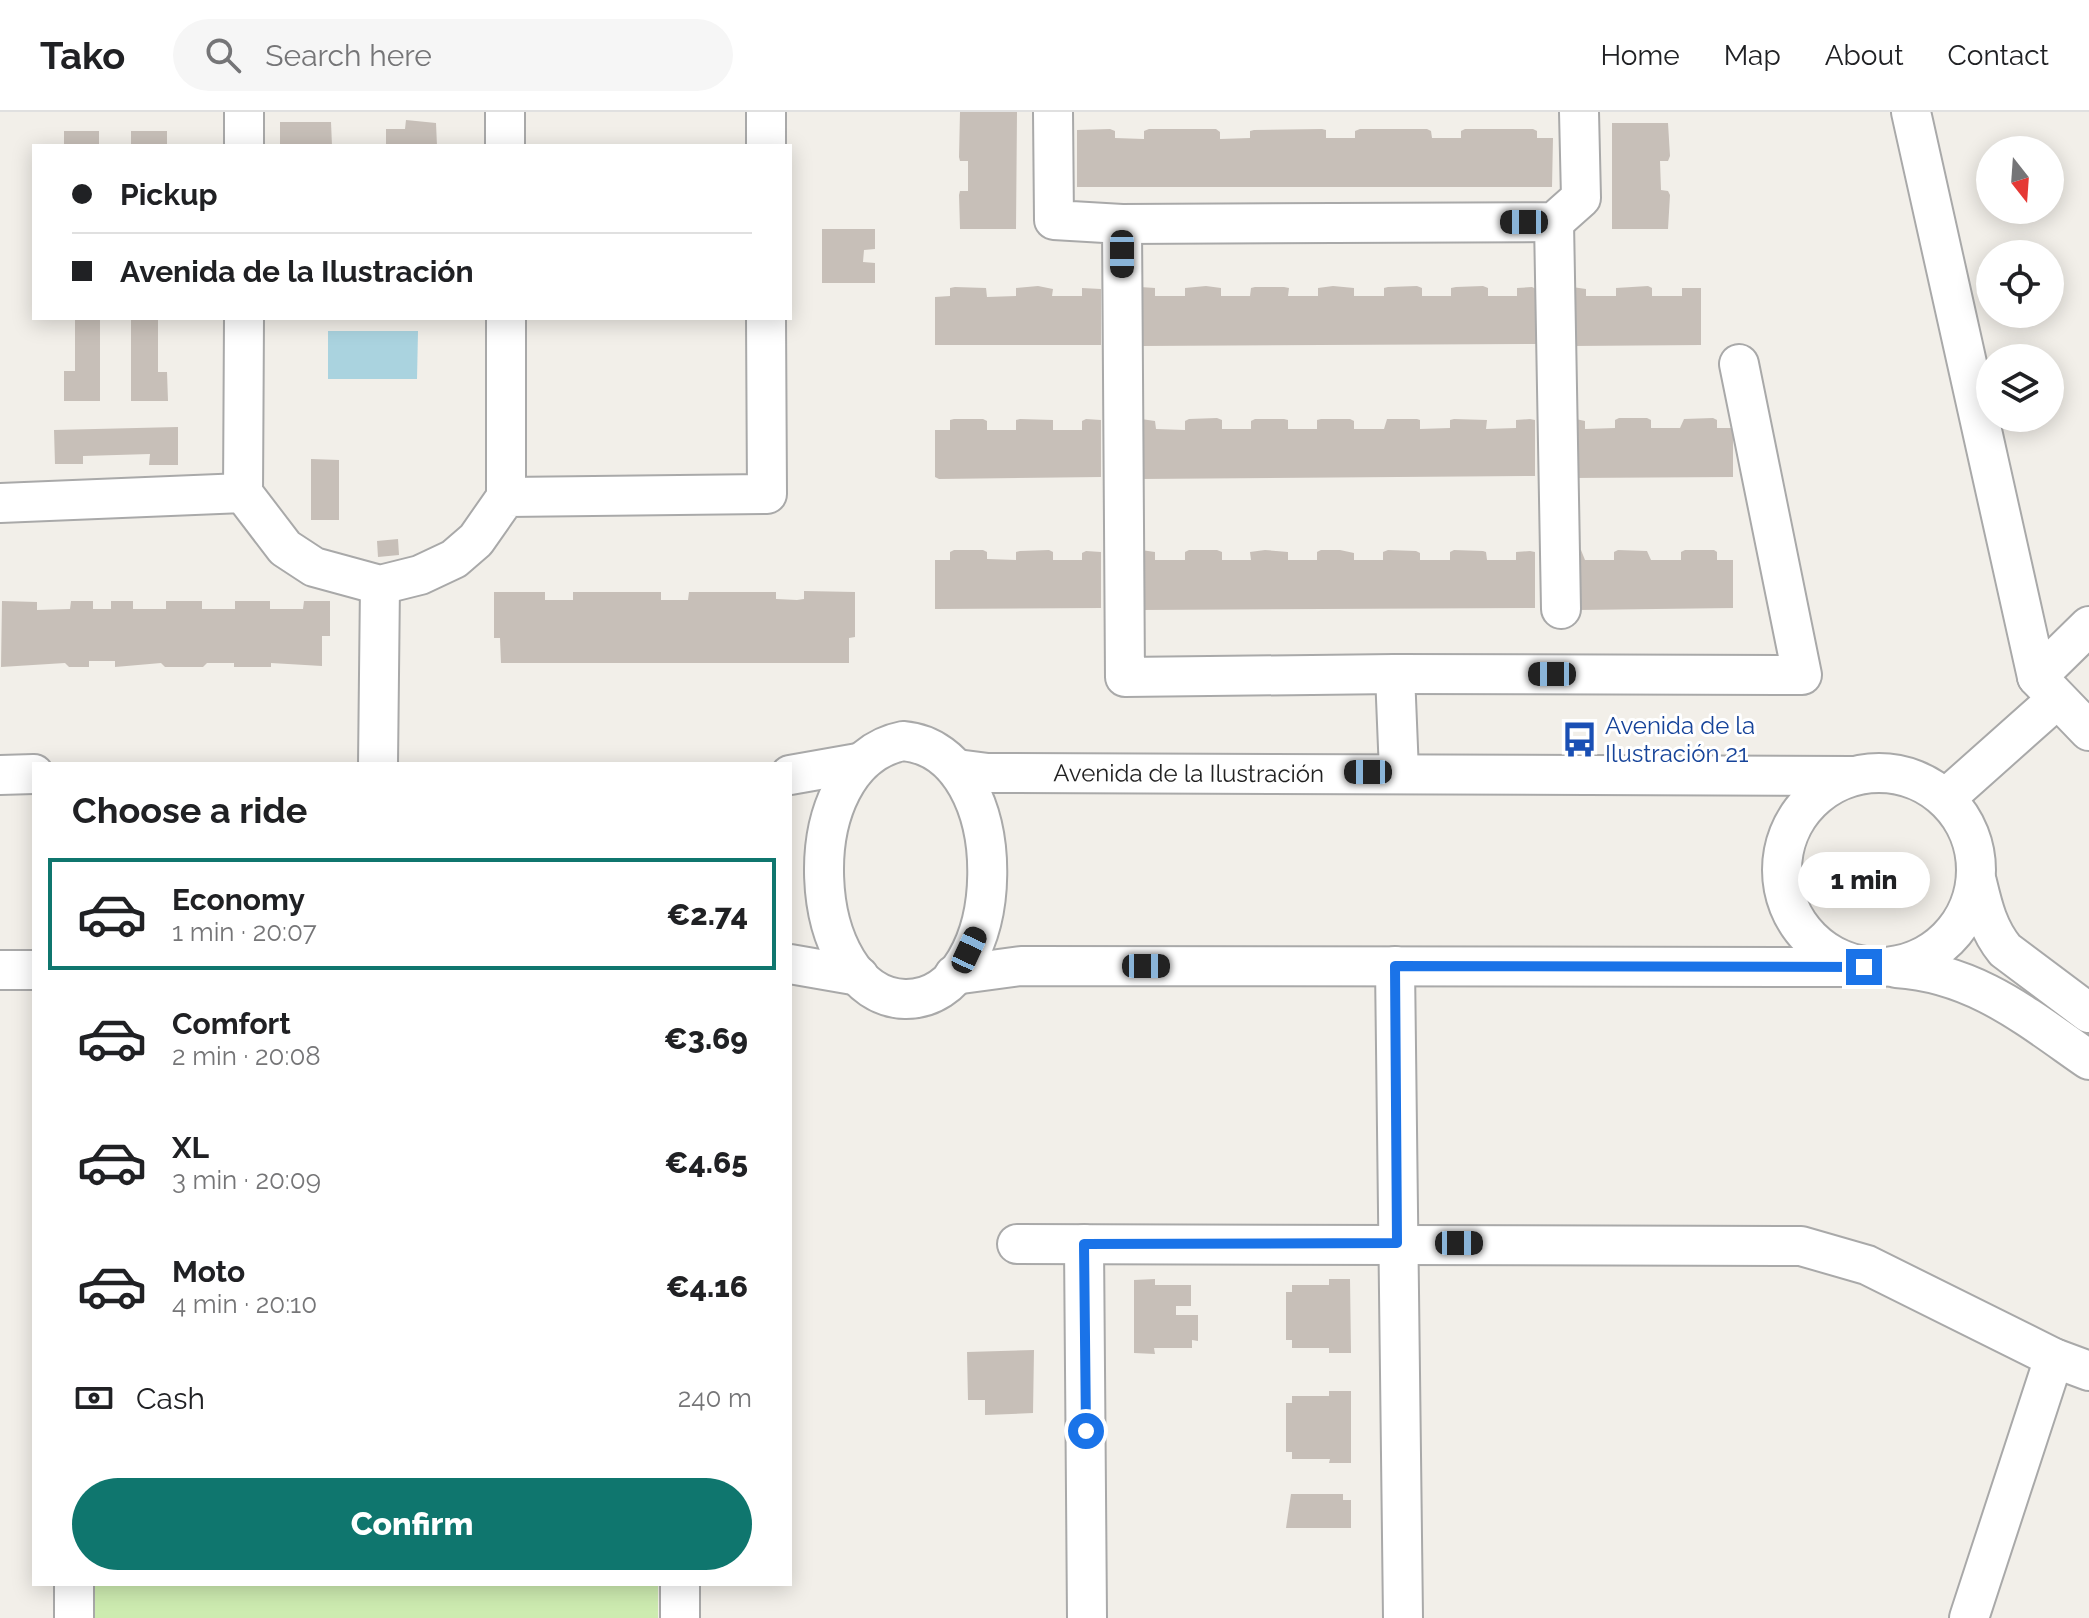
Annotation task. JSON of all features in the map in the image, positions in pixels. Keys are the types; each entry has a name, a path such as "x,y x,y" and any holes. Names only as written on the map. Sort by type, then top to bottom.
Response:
{"street":[{"path":"244,112 244,144"},
{"path":"505,112 505,144"},
{"path":"766,112 766,144"},
{"path":"1053,112 1054,220 1122,224 1554,222 1581,198 1579,112"},
{"path":"1911,112 2069,707"},
{"path":"1554,222 1561,609"},
{"path":"1122,224 1125,677 1802,675 1739,364"},
{"path":"244,320 243,493 285,548 314,567 380,585 420,575 454,559 476,540 506,497 506,320"},
{"path":"506,497 767,494 766,320"},
{"path":"0,503 243,493"},
{"path":"378,762 380,585"},
{"path":"1946,798 2069,707 2089,626"},
{"path":"1395,674 1399,772"},
{"path":"792,775 858,763 881,747 903,741 927,744 957,769 979,815 989,870 976,935 954,975 933,992 903,999 881,993 859,976 829,917 823,870 832,813 858,763"},
{"name":"Avenida de la Ilustración","path":"957,769 988,773 1399,772 1852,776"},
{"path":"1977,882 1969,908 1945,942 1909,963 1873,967 1833,956 1807,936 1789,908 1781,876 1784,843 1799,813 1822,790 1852,776 1885,772 1918,779 1946,798 1965,821 1976,851 1977,882 1987,921 1995,938 2005,950 2089,1013"},
{"path":"0,775 32,774"},
{"path":"792,964 859,976"},
{"path":"954,975 1011,966 1873,967 1921,970 1952,976 1982,989 2089,1060"},
{"path":"1395,966 1403,1618"},
{"path":"0,970 32,970"},
{"path":"1017,1244 1801,1246 1867,1265 2072,1364 1969,1618"},
{"path":"1084,1244 1087,1618"},
{"path":"74,1586 74,1618"},
{"path":"680,1586 680,1618"}],"green space":[{"path":"91,1586 658,1586 658,1618 91,1618"}],"water":[{"path":"328,331 418,331 417,379 328,379"}],"building":[{"path":"960,112 1017,112 1016,229 960,229 959,195 960,191 968,191 968,161 960,161 959,157"},
{"path":"406,120 436,123 437,144 386,144 386,129 405,129"},
{"path":"280,122 331,122 332,144 280,144"},
{"path":"1612,123 1668,123 1670,156 1668,161 1660,161 1661,190 1668,191 1670,195 1668,229 1612,229"},
{"path":"1149,129 1216,129 1220,132 1220,139 1250,138 1250,131 1254,130 1322,129 1326,130 1326,138 1355,138 1355,131 1360,129 1427,129 1431,131 1432,138 1461,138 1461,131 1465,129 1533,129 1537,131 1537,138 1553,138 1552,187 1077,187 1077,130 1115,131 1115,138 1144,139 1144,131"},
{"path":"64,131 99,131 99,144 64,144"},
{"path":"131,131 167,131 167,144 131,144"},
{"path":"822,229 875,229 875,249 864,250 863,262 875,263 875,283 822,283"},
{"path":"1038,286 1053,289 1052,296 1082,296 1082,288 1101,289 1101,345 935,345 935,297 950,296 950,288 986,288 987,297 1016,296 1016,288"},
{"path":"1333,286 1354,288 1354,296 1384,296 1384,288 1417,286 1422,288 1422,296 1451,296 1451,288 1483,286 1488,288 1488,296 1517,296 1517,288 1532,287 1536,289 1536,344 1140,346 1140,287 1155,288 1155,296 1185,296 1185,288 1221,288 1221,296 1250,296 1251,288 1255,287 1284,287 1289,288 1288,296 1318,296 1318,288"},
{"path":"1572,287 1586,289 1586,296 1616,296 1616,288 1652,288 1652,296 1682,296 1682,288 1701,288 1701,345 1571,346"},
{"path":"75,320 100,320 100,401 64,401 64,371 75,371"},
{"path":"131,320 158,320 158,372 167,372 168,401 131,401"},
{"path":"1571,418 1585,421 1585,429 1615,428 1615,420 1619,418 1647,418 1651,420 1651,428 1680,428 1684,419 1713,418 1717,420 1717,428 1733,428 1733,477 1570,478"},
{"path":"983,419 987,421 987,430 1016,430 1016,420 1020,419 1053,420 1053,430 1082,430 1082,421 1101,420 1101,477 939,479 935,477 935,430 950,430 950,420"},
{"path":"1141,419 1155,421 1156,429 1185,430 1185,421 1189,419 1222,420 1222,429 1251,429 1251,421 1255,419 1288,420 1288,429 1317,429 1317,420 1321,419 1350,419 1354,421 1354,429 1384,429 1387,419 1417,419 1420,420 1420,429 1450,428 1450,420 1454,419 1487,420 1486,429 1516,428 1516,420 1530,419 1535,420 1535,476 1141,479"},
{"path":"178,427 178,465 149,465 150,454 83,456 83,464 55,464 54,430"},
{"path":"311,459 339,460 339,520 311,520"},
{"path":"398,539 399,555 378,557 377,541"},
{"path":"983,550 987,552 987,559 1016,560 1016,552 1020,551 1049,550 1053,552 1053,560 1082,560 1082,553 1086,551 1101,552 1101,608 935,609 935,560 950,560 950,552"},
{"path":"1141,550 1155,552 1155,560 1185,560 1185,552 1189,550 1217,550 1222,552 1222,560 1251,560 1250,552 1265,550 1288,552 1288,560 1317,560 1317,552 1321,550 1354,553 1354,560 1383,560 1383,552 1388,550 1416,551 1420,553 1420,560 1450,560 1450,552 1454,550 1483,551 1487,560 1516,560 1516,552 1530,551 1535,552 1535,608 1141,610"},
{"path":"1571,550 1581,550 1585,560 1614,560 1614,552 1618,550 1647,551 1651,560 1681,560 1681,552 1685,550 1714,550 1717,560 1733,560 1733,608 1579,610"},
{"path":"804,591 855,592 855,637 849,638 849,663 501,663 500,638 494,638 494,592 545,592 545,600 573,600 573,592 661,592 661,600 688,600 689,592 776,592 776,599 797,600 804,599"},
{"path":"2,601 37,602 37,610 70,609 71,601 93,601 93,609 111,609 111,601 133,601 133,609 166,609 166,601 202,601 202,609 235,609 235,601 270,601 270,609 303,609 304,601 330,601 330,636 322,636 322,666 271,663 271,667 234,667 234,663 207,663 203,667 165,667 161,663 115,667 115,661 89,661 89,667 69,667 65,663 1,667"},
{"path":"1155,1279 1155,1285 1191,1285 1191,1306 1176,1306 1176,1315 1198,1315 1198,1341 1192,1340 1192,1348 1154,1348 1155,1354 1134,1353 1134,1280"},
{"path":"1329,1279 1350,1279 1351,1353 1329,1353 1329,1348 1292,1348 1292,1340 1286,1340 1286,1292 1292,1292 1292,1285 1329,1285"},
{"path":"1034,1350 1033,1413 985,1415 985,1400 968,1400 967,1352"},
{"path":"1329,1391 1351,1391 1351,1463 1329,1463 1330,1459 1292,1459 1292,1452 1286,1452 1286,1403 1292,1403 1292,1396 1329,1396"},
{"path":"1291,1494 1343,1494 1343,1500 1351,1500 1351,1528 1286,1528"}],"place":[{"name":"Avenida de la Ilustración 21","path":"1579,740"}],"route":[{"path":"1086,1431 1084,1244 1397,1243 1395,966 1864,967"}]}
